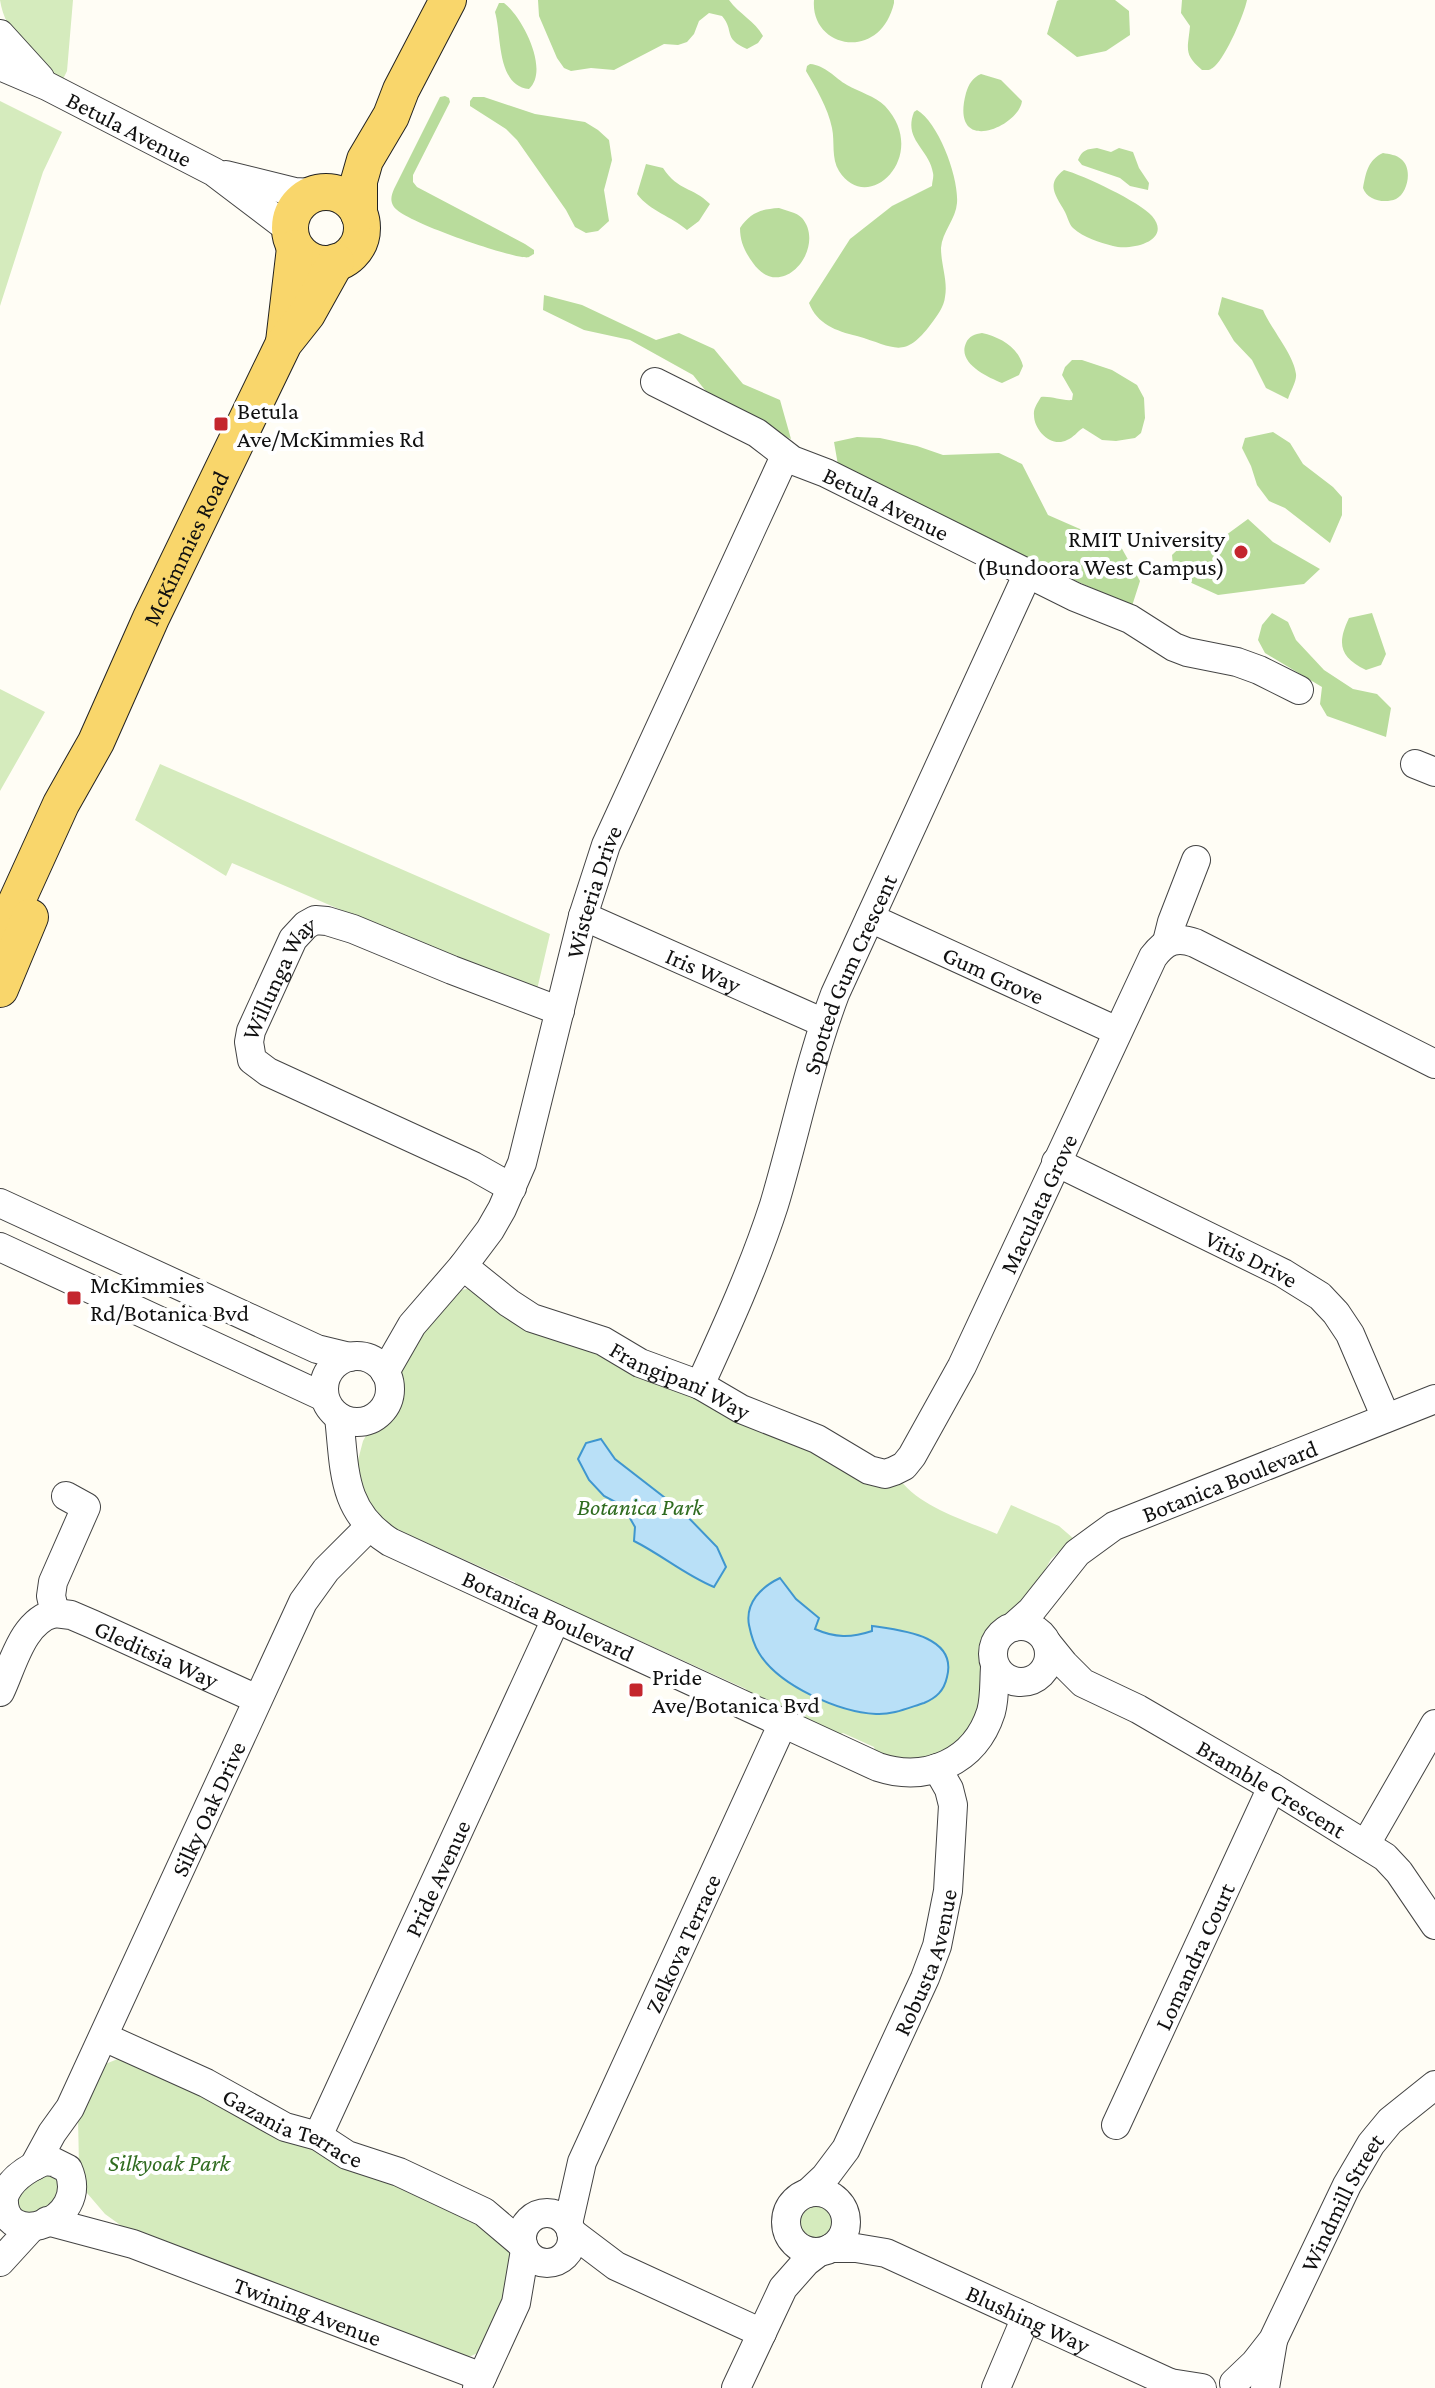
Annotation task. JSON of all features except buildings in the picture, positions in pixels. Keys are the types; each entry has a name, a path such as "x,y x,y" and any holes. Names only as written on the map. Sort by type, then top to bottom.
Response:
{"main road":[{"path":"401,90 341,156 317,192 296,207 292,238 303,256 313,262 336,262 347,257 359,242 358,197 363,167 448,0"},
{"path":"317,192 343,196 359,214"},
{"name":"McKimmies Road","path":"284,343 292,238"},
{"name":"McKimmies Road","path":"0,938 61,804 96,742 151,618 284,343 307,314 336,262"},
{"name":"McKimmies Road","path":"0,989 86,782 89,752"}],"street":[{"name":"Betula Avenue","path":"0,34 47,86"},
{"name":"Betula Avenue","path":"0,66 47,86 214,172 292,238"},
{"name":"Betula Avenue","path":"214,172 286,190 317,192"},
{"name":"Betula Avenue","path":"655,382 757,433 785,456 826,473 1089,604 1130,619 1174,647 1237,662 1299,690"},
{"name":"Wisteria Drive","path":"367,1362 412,1325 463,1266 490,1230 512,1188 522,1163 583,916 606,845 785,456"},
{"name":"Spotted Gum Crescent","path":"700,1385 762,1241 824,1023 1028,573"},
{"name":"Maculata Grove","path":"904,1466 962,1366 1117,1031 1153,957 1167,942 1196,860"},
{"name":"Iris Way","path":"583,916 824,1023"},
{"name":"Gum Grove","path":"870,918 1117,1031"},
{"name":"Willunga Way","path":"512,1188 473,1166 259,1066 249,1052 251,1031 293,939 315,920 353,929 560,1011"},
{"path":"1167,942 1176,939 1195,943 1435,1064"},
{"name":"Vitis Drive","path":"1056,1162 1283,1273 1320,1296 1350,1334 1386,1418"},
{"path":"0,1203 317,1349 367,1362 390,1392 388,1401 383,1410 343,1412 131,1306 0,1247"},
{"name":"Frangipani Way","path":"463,1266 527,1315 544,1323 603,1341 640,1363 700,1385 741,1409 817,1439 869,1470 885,1474 904,1466"},
{"path":"131,1306 147,1270"},
{"path":"343,1412 326,1376 340,1360 367,1362"},
{"name":"Botanica Boulevard","path":"1013,1627 1031,1611 1077,1553 1114,1526 1435,1399"},
{"name":"Botanica Boulevard","path":"343,1412 356,1439 346,1468 352,1500 369,1527 390,1542 892,1772 905,1774 937,1768 963,1754 974,1743 991,1710 995,1667"},
{"path":"0,1692 33,1624 55,1613 51,1596 53,1582 86,1507 66,1496"},
{"name":"Silky Oak Drive","path":"16,2176 70,2108 307,1594 369,1527"},
{"path":"1045,1640 1030,1627 1013,1627 999,1635 995,1643 995,1667 1006,1679 1026,1682 1039,1677 1049,1661 1045,1640 1047,1592"},
{"name":"Gleditsia Way","path":"55,1613 92,1624 257,1699"},
{"name":"Pride Avenue","path":"318,2136 556,1619"},
{"name":"Bramble Crescent","path":"1045,1640 1083,1683"},
{"name":"Bramble Crescent","path":"1026,1682 1054,1679 1083,1683 1138,1709 1272,1787 1385,1857 1435,1925"},
{"name":"Botanica Boulevard","path":"991,1710 1026,1682"},
{"name":"Zelkova Terrace","path":"570,2228 582,2162 783,1723"},
{"path":"1366,1844 1435,1724"},
{"name":"Robusta Avenue","path":"808,2193 825,2177 846,2149 937,1946 948,1891 953,1805 949,1789 937,1768"},
{"name":"Lomandra Court","path":"1116,2125 1272,1787"},
{"name":"Gazania Terrace","path":"104,2037 206,2083 285,2127 318,2136 347,2155 399,2172 484,2212 524,2248"},
{"name":"Windmill Street","path":"1224,2387 1255,2363 1273,2340 1347,2185 1371,2144 1390,2121 1435,2085"},
{"name":"Silky Oak Drive","path":"70,2108 67,2142 70,2179"},
{"name":"Robusta Avenue","path":"841,2207 846,2149"},
{"path":"0,2262 15,2223 4,2196 16,2176 45,2161 54,2162 70,2179 62,2208 15,2223"},
{"name":"Zelkova Terrace","path":"537,2215 582,2162"},
{"name":"Twining Avenue","path":"70,2179 95,2214 133,2244"},
{"path":"736,2388 783,2288 789,2252 786,2224 791,2205 798,2197 808,2193 825,2193 841,2207 845,2227 838,2242 806,2262 783,2288"},
{"name":"Blushing Way","path":"841,2207 861,2232 886,2253"},
{"name":"Gazania Terrace","path":"484,2212 537,2215"},
{"path":"480,2383 516,2303 524,2228 537,2215 556,2214 616,2266 762,2333"},
{"name":"Twining Avenue","path":"15,2223 133,2244 480,2383"},
{"path":"516,2303 570,2247 570,2228"},
{"path":"789,2234 801,2248 825,2250"},
{"path":"524,2248 537,2260 616,2266"},
{"name":"Blushing Way","path":"825,2250 856,2248 886,2253 1173,2386 1224,2387"},
{"path":"996,2388 1026,2317"},
{"name":"Windmill Street","path":"1265,2388 1273,2340"}],"green space":[{"path":"0,0 73,0 67,71 62,81 15,36"},
{"path":"538,0 729,0 763,36 747,49 734,41 722,16 709,13 699,21 687,42 664,44 614,70 591,68 571,71 564,68 557,58 539,16"},
{"path":"814,0 894,0 894,3 886,22 875,35 861,41 847,42 834,38 823,29 816,16"},
{"path":"1059,0 1115,0 1129,11 1130,35 1106,51 1077,57 1047,34"},
{"path":"1182,0 1247,0 1229,45 1210,69 1202,70 1189,55 1190,26 1181,13"},
{"path":"499,3 504,3 511,10 531,44 536,69 535,80 529,89 518,86 511,79 502,58 495,12"},
{"path":"810,64 825,69 881,103 897,125 901,143 898,160 890,174 878,184 865,187 851,183 839,171 830,121 806,71"},
{"path":"981,74 1001,80 1022,101 1010,120 986,131 975,131 967,125 963,113 968,87"},
{"path":"445,96 450,102 413,175 413,182 417,187 525,244 534,250 530,257 511,255 475,244 416,221 394,207 391,198 394,189 440,97"},
{"path":"473,97 484,97 535,114 585,122 609,140 612,160 604,190 609,221 598,231 586,233 575,227 517,140 506,129 470,106"},
{"path":"0,101 62,132 43,172 0,306"},
{"path":"917,110 933,126 946,152 955,180 957,203 941,248 946,285 943,304 922,335 906,347 898,348 835,329 817,316 809,303 850,239 892,206 932,186 931,164 912,130 911,122"},
{"path":"1097,148 1111,152 1119,148 1133,152 1149,183 1148,190 1130,186 1120,178 1082,165 1078,160 1081,154"},
{"path":"1383,153 1401,159 1408,174 1400,196 1386,201 1372,198 1363,188 1371,163"},
{"path":"646,164 663,168 680,185 710,204 699,221 687,230 655,210 637,194"},
{"path":"1064,170 1111,190 1146,210 1157,225 1154,238 1139,245 1121,247 1097,241 1077,231 1070,225 1054,190 1055,180"},
{"path":"779,208 802,218 808,230 809,243 798,267 776,277 764,274 753,263 744,247 740,228 756,213"},
{"path":"544,295 582,305 656,340 679,333 714,349 743,384 780,400 791,439 717,405 693,375 630,340 584,330 543,310"},
{"path":"1222,297 1263,310 1287,350 1296,374 1288,399 1266,388 1252,360 1234,341 1218,314"},
{"path":"982,333 1002,340 1013,348 1023,366 1019,375 1002,383 969,363 964,350 966,343 972,336"},
{"path":"1072,360 1082,360 1112,370 1137,385 1144,398 1145,418 1141,433 1135,438 1102,440 1083,428 1071,438 1056,442 1040,432 1034,413 1041,397 1072,400 1073,394 1062,375"},
{"path":"1273,432 1290,443 1303,464 1342,497 1342,515 1330,543 1285,508 1269,501 1257,485 1242,448 1245,438"},
{"path":"857,437 880,438 943,455 999,453 1022,464 1048,515 1121,547 1140,581 1132,606 1045,567 838,465 834,442"},
{"path":"1248,519 1273,542 1320,569 1304,584 1218,595 1174,575 1172,555 1183,546 1195,540 1222,538"},
{"path":"1272,613 1288,622 1296,640 1324,670 1353,689 1377,694 1391,708 1386,737 1327,716 1320,704 1322,687 1265,653 1258,640 1262,625"},
{"path":"1372,613 1386,654 1381,665 1366,670 1350,660 1342,642 1349,618"},
{"path":"0,689 45,712 0,791"},
{"path":"160,764 550,934 536,994 232,863 226,876 135,820"},
{"name":"Botanica Park","path":"474,1289 580,1343 900,1480 932,1506 958,1518 997,1534 1011,1505 1059,1526 1074,1539 1051,1559 1040,1579 987,1643 986,1683 970,1730 946,1752 915,1762 876,1754 874,1747 843,1733 836,1736 748,1695 746,1689 618,1631 609,1632 515,1587 515,1582 418,1539 411,1540 381,1523 363,1496 357,1464 363,1441 391,1406 400,1360 461,1290"},
{"name":"Silkyoak Park","path":"125,2056 297,2141 394,2179 491,2224 511,2248 514,2279 480,2352 459,2356 130,2232 105,2214 87,2193 79,2167 78,2117 103,2065"},
{"path":"44,2173 59,2174 56,2201 27,2219 12,2209 18,2195"},
{"path":"816,2203 830,2208 835,2222 830,2236 816,2241 802,2236 797,2222 802,2208"}],"water":[{"path":"601,1439 615,1459 682,1511 717,1547 726,1567 714,1587 634,1541 635,1527 623,1506 604,1496 589,1480 578,1459 586,1443"},
{"path":"780,1578 796,1599 819,1618 815,1629 850,1636 872,1631 872,1626 910,1633 935,1643 944,1652 948,1663 942,1690 924,1703 876,1714 828,1703 795,1686 768,1665 759,1653 749,1625 752,1603 767,1586"}],"place":[{"name":"Betula Ave/McKimmies Rd","path":"221,424"},
{"name":"RMIT University (Bundoora West Campus)","path":"1241,552"},
{"name":"McKimmies Rd/Botanica Bvd","path":"74,1298"},
{"name":"Pride Ave/Botanica Bvd","path":"636,1690"}]}
